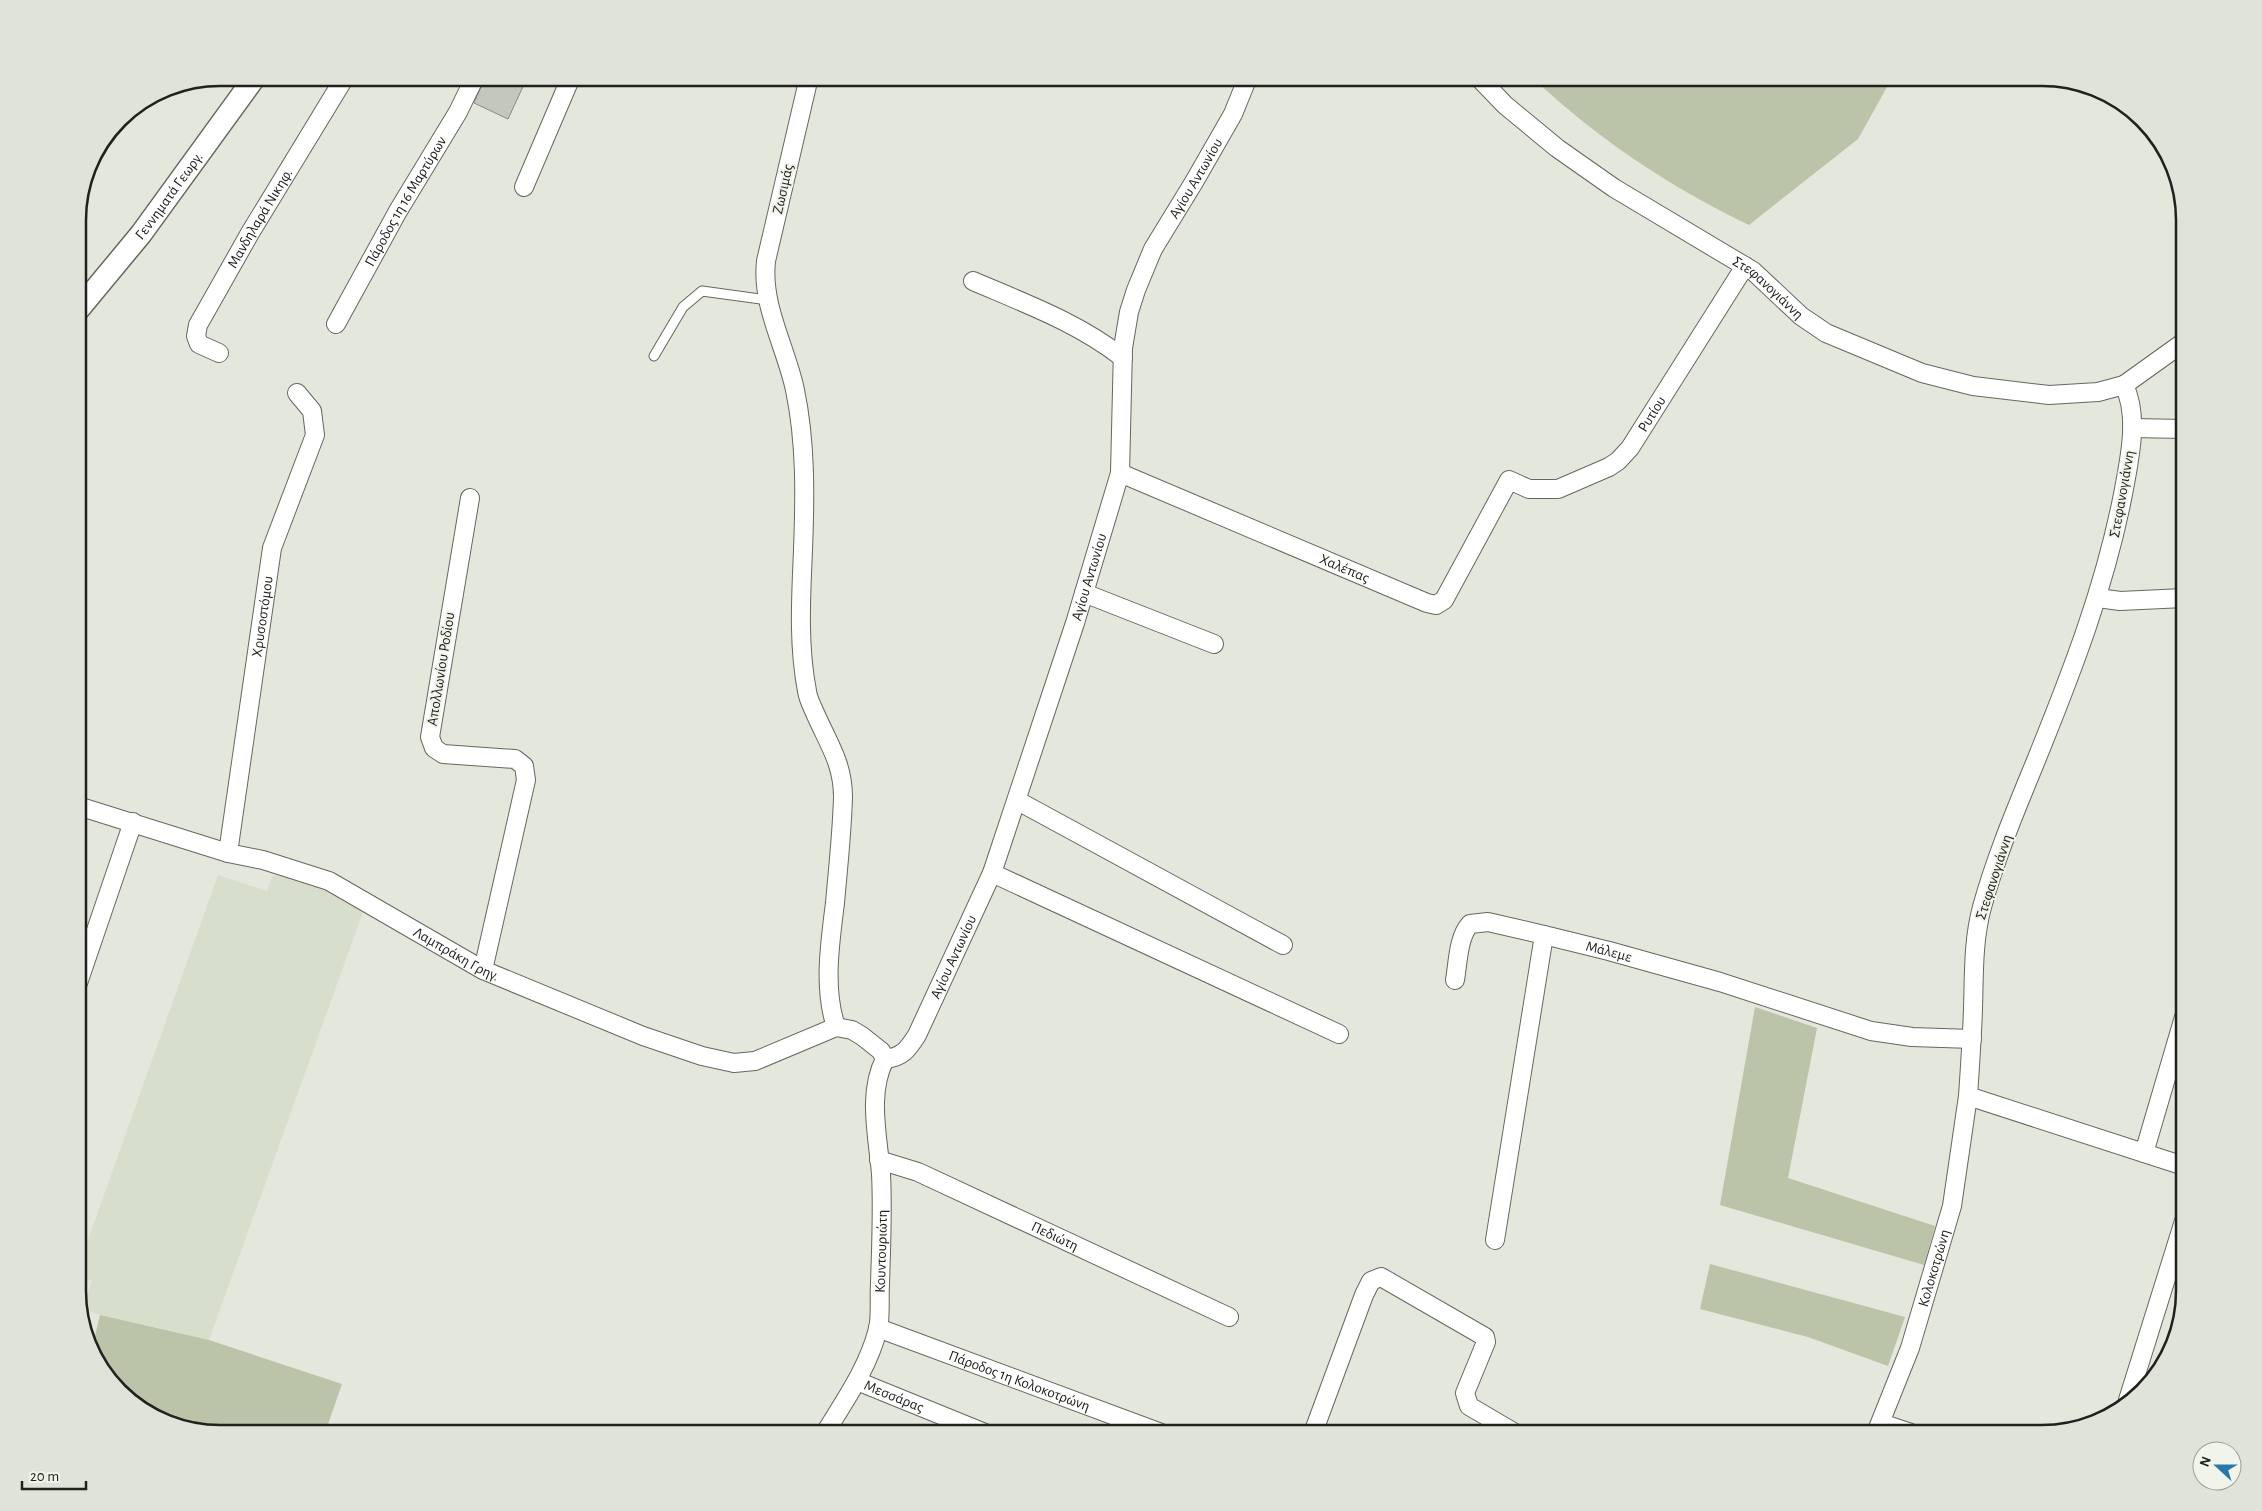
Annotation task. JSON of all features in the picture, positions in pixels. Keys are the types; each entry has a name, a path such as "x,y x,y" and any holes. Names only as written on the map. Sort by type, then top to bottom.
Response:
{"street":[{"name":"Αγίου Αντωνίου","path":"885,1059 901,1055 907,1051 917,1035 992,873 1018,800 1120,473 1123,358 1129,312 1146,262 1233,114 1244,86"},
{"name":"Στεφανογιάννη","path":"1486,86 1505,106 1565,154 1614,188 1746,266 1763,279 1815,328 1861,349 1922,373 1973,386 2049,395 2098,392 2124,385 2130,404 2132,428 2126,478 2114,538 2098,598 2008,833 1982,909 1975,956 1968,1096"},
{"name":"Γεννηματά Γεωργ.","path":"87,300 141,234 248,87"},
{"name":"Μανδηλαρά Νικηφ.","path":"219,353 198,344 196,336 198,325 250,233 340,87"},
{"name":"Πάροδος 1η 16 Μαρτύρων","path":"336,324 471,87"},
{"path":"524,187 568,87"},
{"name":"Ζωσιμάς","path":"807,87 764,276 768,300 794,388 801,422 804,491 800,603 801,641 807,694 836,756 842,775 840,847 830,945 830,998 836,1027"},
{"name":"Ρυτίου","path":"1509,480 1529,489 1558,489 1618,461 1630,448 1746,266"},
{"path":"973,281 1076,328 1104,343 1123,358"},
{"path":"2124,385 2176,348"},
{"name":"Χρυσοστόμου","path":"228,853 272,548 315,435 312,411 297,392"},
{"path":"2132,428 2176,429"},
{"name":"Χαλέπας","path":"1120,473 1410,596 1427,603 1436,604 1444,600 1509,480"},
{"name":"Απολλωνίου Ροδίου","path":"470,498 430,737 434,748 443,754 515,759 524,766 526,780 483,970"},
{"path":"1084,593 1214,644"},
{"path":"2098,598 2120,601 2176,598"},
{"path":"1018,800 1283,945"},
{"name":"Λαμπράκη Γρηγ.","path":"87,809 228,853 263,860 329,881 483,970 658,1041 702,1056 729,1062 755,1061 836,1027"},
{"path":"87,957 133,822"},
{"path":"992,873 1339,1034"},
{"name":"Μάλεμε","path":"1455,980 1465,929 1470,924 1488,922 1609,951 1720,982 1871,1031 1912,1037 1972,1039"},
{"path":"1495,1240 1544,935"},
{"path":"836,1027 852,1030 862,1036 881,1051 885,1059"},
{"path":"2144,1153 2176,1044"},
{"name":"Κουντουριώτη","path":"830,1425 857,1381 878,1328 883,1227 876,1140 876,1086 885,1059"},
{"path":"1968,1096 2176,1163"},
{"name":"Κολοκοτρώνη","path":"1880,1425 1910,1348 1952,1206 1968,1096"},
{"name":"Πεδιώτη","path":"879,1160 918,1172 1229,1317"},
{"path":"2131,1391 2176,1247"},
{"path":"1316,1425 1362,1301 1371,1281 1381,1277 1485,1337 1486,1342 1465,1393 1469,1406 1500,1425"},
{"name":"Πάροδος 1η Κολοκοτρώνη","path":"878,1328 1137,1425"},
{"name":"Μεσσάρας","path":"857,1381 963,1425"}],"lane":[{"path":"654,356 683,307 702,291 768,300"}],"shaded area":[{"path":"1542,86 1887,86 1858,139 1749,225 1691,194 1635,160"},
{"path":"288,874 317,884 363,912 209,1340 88,1311 87,1297 92,1281 87,1279 87,1243 218,875 267,891 272,876"},
{"path":"1755,1007 1817,1028 1788,1178 1935,1226 1924,1265 1720,1205"},
{"path":"1710,1264 1905,1317 1888,1366 1808,1337 1700,1309"},
{"path":"100,1315 209,1340 342,1384 328,1425 220,1425 194,1422 177,1418 161,1411 125,1386 104,1358 95,1337"}],"building":[{"path":"481,87 523,87 508,119 474,103"}]}
